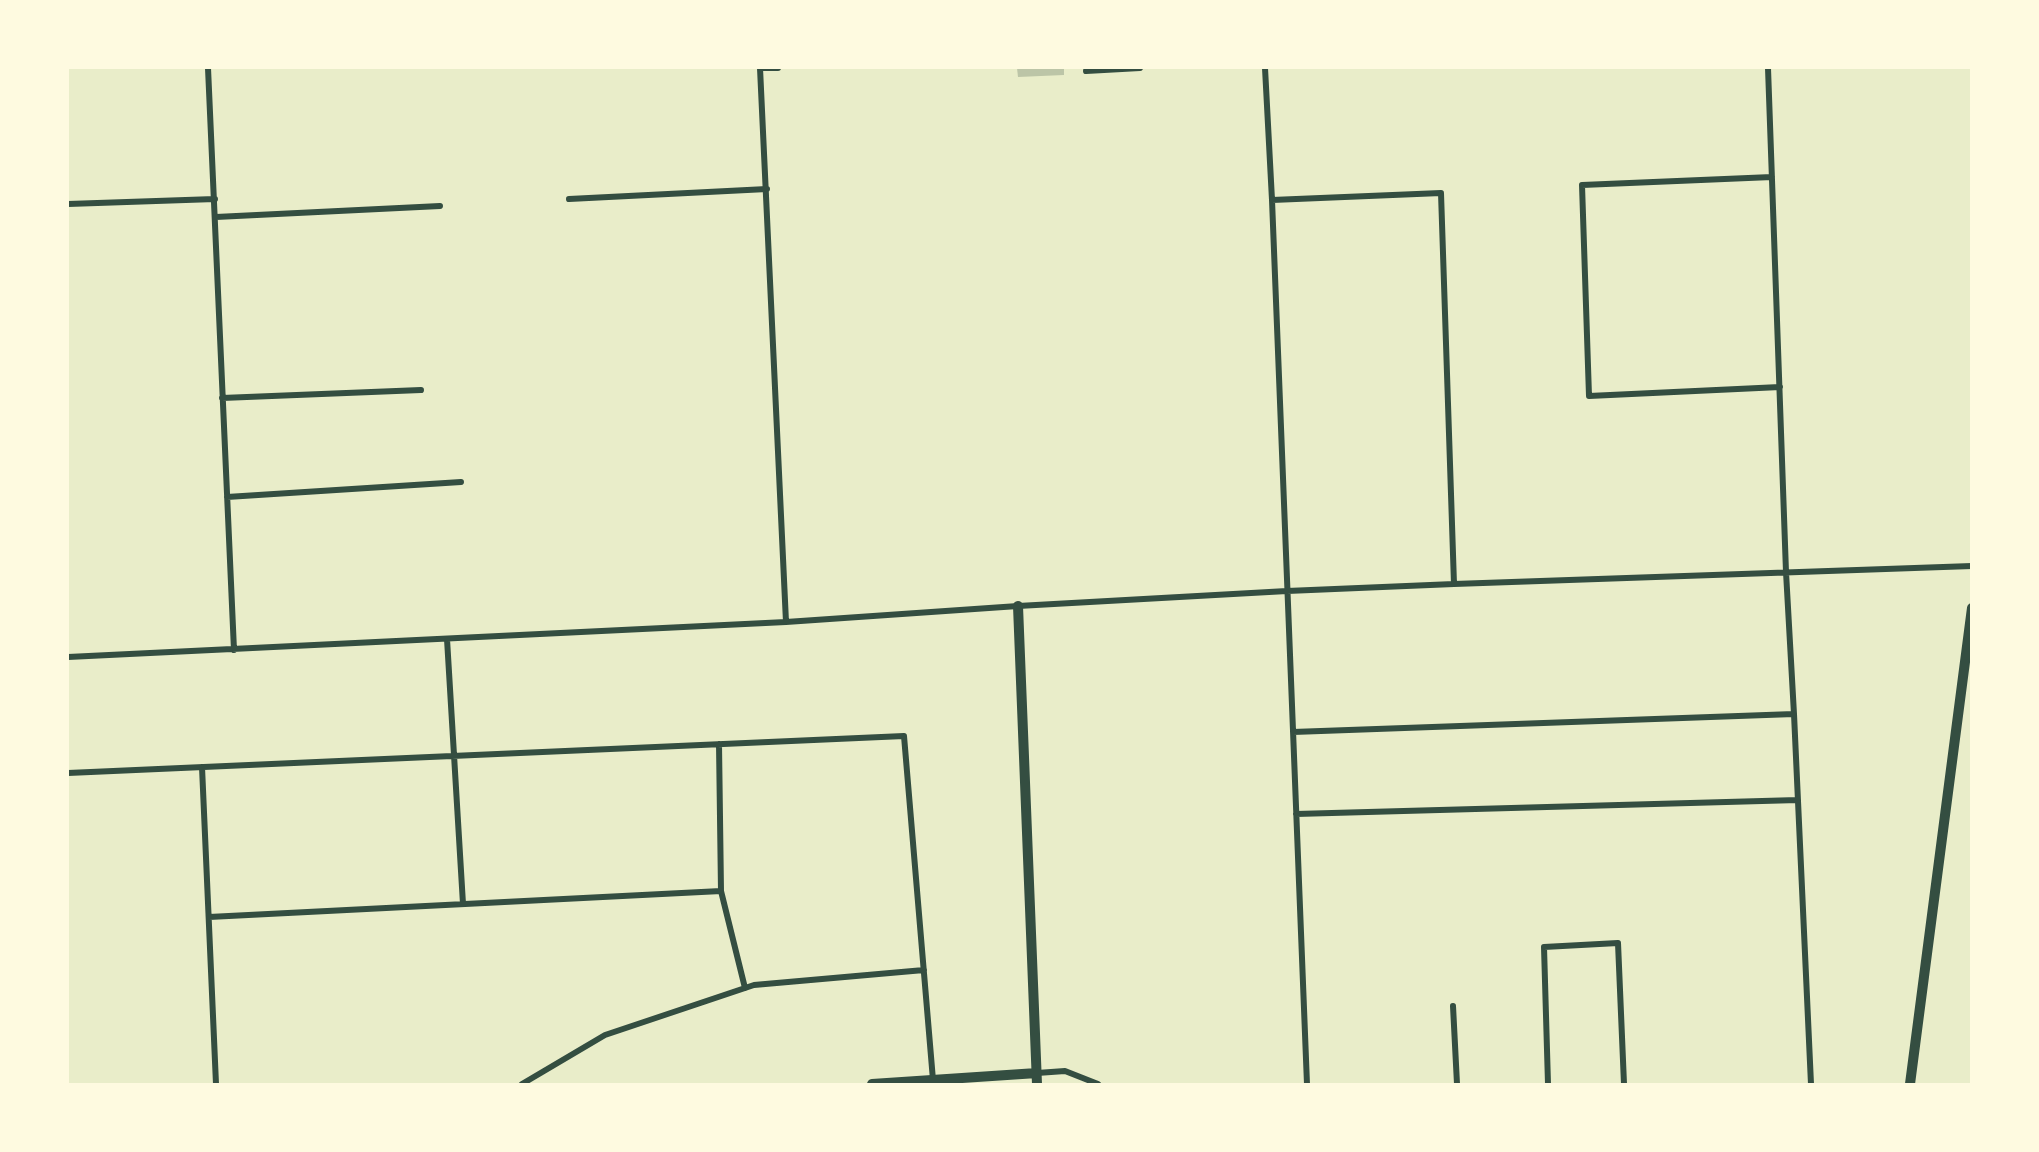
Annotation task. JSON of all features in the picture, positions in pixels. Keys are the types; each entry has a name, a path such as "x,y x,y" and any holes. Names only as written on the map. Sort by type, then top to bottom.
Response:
{"street":[{"path":"208,68 234,650"},
{"path":"778,68 760,68 786,622"},
{"path":"1086,71 1140,68"},
{"path":"1265,68 1306,1084"},
{"path":"1768,68 1786,572 1811,1084"},
{"path":"1772,177 1582,185 1588,372 1589,396 1780,387"},
{"path":"569,199 767,189"},
{"path":"1272,200 1440,193 1454,584"},
{"path":"68,204 215,199"},
{"path":"216,217 440,206"},
{"path":"222,398 421,390"},
{"path":"226,497 461,482"},
{"path":"68,657 786,622 1287,591 1971,566"},
{"path":"1018,606 1037,1079"},
{"path":"1910,1084 1971,613"},
{"path":"447,639 456,756 463,904"},
{"path":"1293,732 1794,714"},
{"path":"68,774 904,736 933,1080"},
{"path":"719,744 721,891 745,988"},
{"path":"202,767 216,1084"},
{"path":"1296,814 1798,800"},
{"path":"209,917 721,891"},
{"path":"1548,1084 1544,947 1618,943 1624,1084"},
{"path":"522,1084 531,1082 606,1035 754,985 924,970"},
{"path":"1453,1006 1457,1084"},
{"path":"872,1084 933,1080 1037,1079 1065,1071 1098,1084"}],"building":[{"path":"1017,68 1064,68 1064,75 1018,77"}]}
